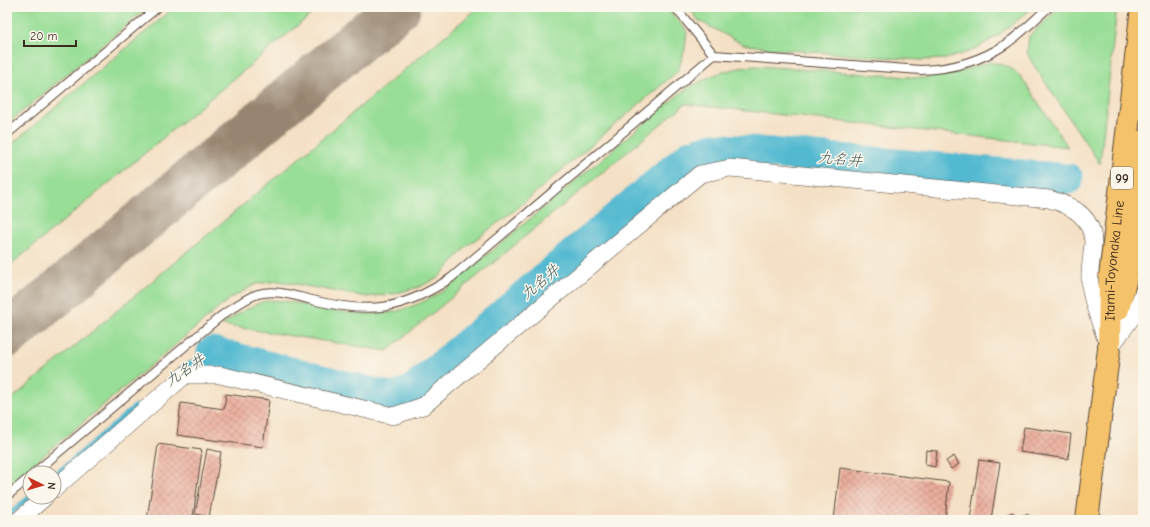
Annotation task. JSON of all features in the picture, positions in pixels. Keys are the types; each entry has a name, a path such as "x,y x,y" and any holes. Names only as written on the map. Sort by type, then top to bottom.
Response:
{"main road":[{"name":"Itami-Toyonaka Line","path":"1109,349 1110,277 1142,7"},
{"name":"Itami-Toyonaka Line","path":"1087,520 1109,349 1126,278 1143,141"}],"street":[{"path":"62,482 185,375 220,375 393,416 423,406 700,174 730,168 1049,198 1071,206 1080,213 1087,222 1092,233 1090,285 1109,349"},
{"path":"1109,349 1137,310 1143,293"},
{"path":"18,520 36,505"}],"lane":[{"path":"7,134 158,7"},
{"path":"675,7 714,55"},
{"path":"44,465 221,316 242,302 258,294 275,292 333,305 377,308 416,299 431,291 451,278 714,55 921,70 942,69 964,64 1006,44 1049,7"},
{"path":"7,496 22,483"}],"green space":[{"path":"7,7 148,7 7,124"},
{"path":"175,7 320,7 7,268 7,148"},
{"path":"479,7 666,7 687,31 685,49 678,71 515,210 467,246 438,278 419,287 393,294 366,297 278,281 256,284 231,298 32,465 22,465 22,473 7,486 7,403"},
{"path":"688,7 1034,7 996,37 971,51 946,59 920,60 774,49 743,44 699,21"},
{"path":"1060,7 1117,7 1100,164 1031,61 1027,52 1029,36"},
{"path":"989,62 1007,67 1015,71 1022,78 1068,147 685,104 387,351 222,325 248,308 270,300 330,310 364,314 379,314 394,312 426,300 445,290 678,95 706,78 716,74 735,69 758,66 923,78 952,74"}],"building":[{"path":"226,394 269,400 263,447 177,435 181,403 224,409"},
{"path":"1024,427 1071,434 1068,459 1020,452"},
{"path":"158,444 202,450 193,517 213,520 147,520"},
{"path":"207,449 221,452 209,517 195,514"},
{"path":"926,450 937,451 935,467 925,465"},
{"path":"954,456 959,464 951,469 946,461"},
{"path":"979,460 1000,463 991,520 970,520"},
{"path":"840,468 949,482 945,520 834,520"},
{"path":"1012,512 1017,515 1018,520 1007,520 1007,515"},
{"path":"1027,514 1032,520 1020,520 1023,515"}],"waterway":[{"name":"九名井","path":"212,352 393,398 411,391 690,155 713,148 1068,179"},
{"name":"九名井","path":"181,369 212,352"},
{"name":"九名井","path":"62,469 136,406"},
{"name":"九名井","path":"7,516 22,504"}],"taxiway":[{"path":"7,335 398,7"}]}
